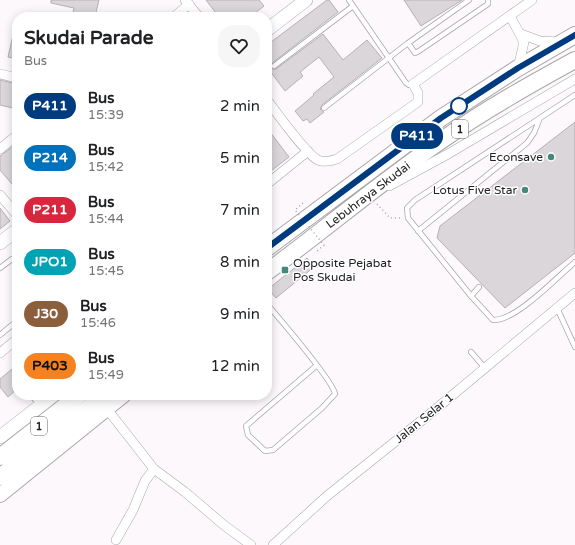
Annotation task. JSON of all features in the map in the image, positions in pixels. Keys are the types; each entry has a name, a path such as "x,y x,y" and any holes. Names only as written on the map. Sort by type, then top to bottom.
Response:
{"highway":[{"name":"Lebuhraya Skudai","path":"272,244 441,118 518,68 568,38"},
{"name":"Lebuhraya Skudai","path":"272,268 351,207 445,138 514,94 575,60"},
{"name":"1","path":"0,457 73,400"},
{"name":"1","path":"0,477 106,402"},
{"path":"0,482 24,459"}],"main road":[{"path":"0,495 106,402"}],"street":[{"path":"272,26 306,0"},
{"path":"272,106 308,151 319,160 327,162 337,159 418,102 418,93 413,84 532,0"},
{"path":"178,12 187,2 195,12"},
{"path":"510,16 524,42 518,68"},
{"path":"521,34 540,41 568,38"},
{"path":"0,74 12,77"},
{"path":"351,207 448,154 575,79"},
{"path":"0,149 12,139"},
{"path":"272,180 308,151"},
{"path":"0,195 12,209"},
{"path":"0,243 12,234"},
{"name":"Jalan Selar 1","path":"273,545 332,492 575,293"},
{"path":"0,352 12,343"},
{"path":"0,437 48,400"},
{"path":"106,402 154,469 251,545"},
{"path":"116,540 133,510 145,481 154,469"}],"lane":[{"path":"349,0 406,83 409,85 413,84"},
{"path":"324,108 408,43 469,0"},
{"path":"408,43 415,52 420,51 488,4 488,0"},
{"path":"274,66 353,6"},
{"path":"575,95 415,200 408,208 408,218 471,296 493,320 501,320 516,313 575,262"},
{"path":"418,231 527,143 534,133 540,118"},
{"path":"0,268 12,259"},
{"path":"471,296 479,286"},
{"path":"557,308 575,347"},
{"path":"272,310 335,389 333,398 273,450 265,451 248,435 246,426 316,366"},
{"path":"0,335 12,325"},
{"path":"471,352 485,368"},
{"path":"35,400 40,406"}],"path":[{"path":"372,199 390,218 408,218"},
{"path":"303,203 295,210 324,246 315,253"}],"building":[{"path":"51,0 99,0 96,12 73,12 74,8 51,3"},
{"path":"206,0 259,0 264,6 256,12 215,12"},
{"path":"327,0 329,0 338,12 272,63 272,41"},
{"path":"404,0 462,0 421,26"},
{"path":"323,34 343,60 367,40 382,58 322,105 320,109 324,112 310,123 307,119 303,121 295,111 334,77 319,57 300,72 303,76 285,91 272,74 272,69 276,69"},
{"path":"12,40 12,58 8,57"},
{"path":"0,80 12,83 12,108 0,105"},
{"path":"575,122 575,253 505,308 437,238 440,226"},
{"path":"272,135 289,157 272,170"},
{"path":"12,147 12,184 0,170 0,156"},
{"path":"0,208 10,221 0,229"},
{"path":"307,258 314,267 276,298 272,294 272,286"},
{"path":"12,369 12,393 8,397 0,387 0,379"}],"bus line":[{"name":"P411","path":"272,244 441,118 518,68 575,35"}],"place":[{"name":"Econsave","path":"551,157"},
{"name":"Lotus Five Star","path":"525,190"},
{"name":"Opposite Pejabat Pos Skudai","path":"285,270"}]}
